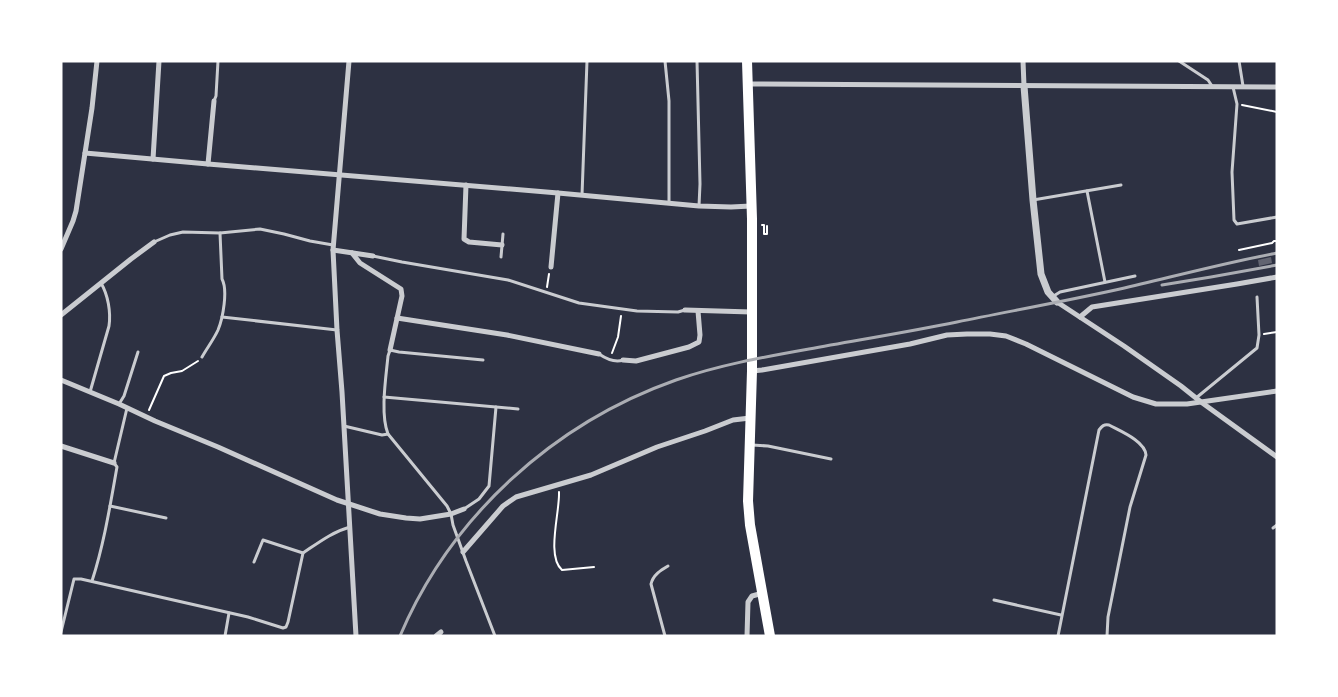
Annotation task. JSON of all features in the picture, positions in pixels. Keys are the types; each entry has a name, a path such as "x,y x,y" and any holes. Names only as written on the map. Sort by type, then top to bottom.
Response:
{"highway":[{"path":"747,61 752,206 752,371 748,493 750,525 770,636"}],"street":[{"path":"61,249 75,216 86,152 97,61"},
{"path":"153,159 159,61"},
{"path":"349,61 333,247 336,330 344,426 356,636"},
{"path":"1023,61 1040,274 1045,286 1054,300 1181,386 1277,457"},
{"path":"747,84 1277,87"},
{"path":"208,164 214,101"},
{"path":"86,152 466,186 558,192 699,206 731,208 752,206"},
{"path":"466,186 464,239 468,242 502,245"},
{"path":"551,267 558,192"},
{"path":"61,315 154,242"},
{"path":"333,247 352,253 373,256"},
{"path":"352,253 360,263 402,289 390,350"},
{"path":"1080,317 1092,307 1228,286 1277,276"},
{"path":"685,310 751,312"},
{"path":"623,360 636,361 689,347 699,342 698,311"},
{"path":"397,318 507,335 599,354"},
{"path":"752,371 876,350 947,335 997,334 1026,344 1145,401 1166,405 1187,404 1277,391"},
{"path":"61,380 349,504 380,514 420,519 451,514 464,509"},
{"path":"463,552 495,514 516,496 591,475 657,447 733,420 751,418"},
{"path":"61,446 114,463"},
{"path":"747,636 748,602 752,596 763,593"},
{"path":"436,636 441,632"}],"lane":[{"path":"214,101 218,61"},
{"path":"582,195 588,61"},
{"path":"666,61 669,101 669,203"},
{"path":"697,61 699,206"},
{"path":"1179,61 1208,80 1212,86"},
{"path":"1239,61 1243,87"},
{"path":"1233,86 1237,104 1232,172 1234,220 1237,224 1277,217"},
{"path":"1033,200 1121,185"},
{"path":"1087,191 1105,282"},
{"path":"154,242 183,232 220,233 260,229 333,247"},
{"path":"202,357 218,330 222,317 224,284 222,279 220,233"},
{"path":"501,257 503,234"},
{"path":"373,256 508,280 579,303 637,311 678,312 685,310"},
{"path":"1054,300 1060,292 1135,276"},
{"path":"90,392 110,317 105,290 101,283"},
{"path":"1196,398 1257,348 1259,334 1257,297"},
{"path":"222,317 336,330"},
{"path":"483,360 390,350 384,397 388,434 447,506 495,636"},
{"path":"119,404 124,396 138,352"},
{"path":"599,354 609,359 623,360"},
{"path":"384,397 518,409"},
{"path":"464,509 479,499 489,486 496,407"},
{"path":"92,581 100,557 117,467 114,463 127,408"},
{"path":"1058,636 1099,430 1105,424 1140,443 1146,451 1130,507 1108,617 1107,636"},
{"path":"344,426 382,435 388,434"},
{"path":"749,445 768,446 831,459"},
{"path":"110,506 166,518"},
{"path":"1272,528 1277,525"},
{"path":"61,632 74,579 92,581 248,617 279,628 286,627 303,553 324,538 350,527"},
{"path":"254,562 263,540 303,553"},
{"path":"664,636 651,584 652,579 668,566"},
{"path":"994,600 1061,615"},
{"path":"225,636 229,613"}],"path":[{"path":"1237,104 1277,112"},
{"path":"1239,250 1277,241"},
{"path":"547,287 551,267"},
{"path":"622,309 618,337 612,353 621,356 623,360"},
{"path":"1259,334 1277,332"},
{"path":"146,416 164,376 185,369 202,357"},
{"path":"558,484 559,500 554,538 558,566 562,570 594,567"}],"building":[{"path":"1271,257 1272,263 1259,266 1258,260"}],"railway":[{"path":"400,636 421,592 447,551 511,479 549,448 589,421 631,398 676,380 742,362 1079,298 1277,253"},
{"path":"1162,285 1277,265"}]}
